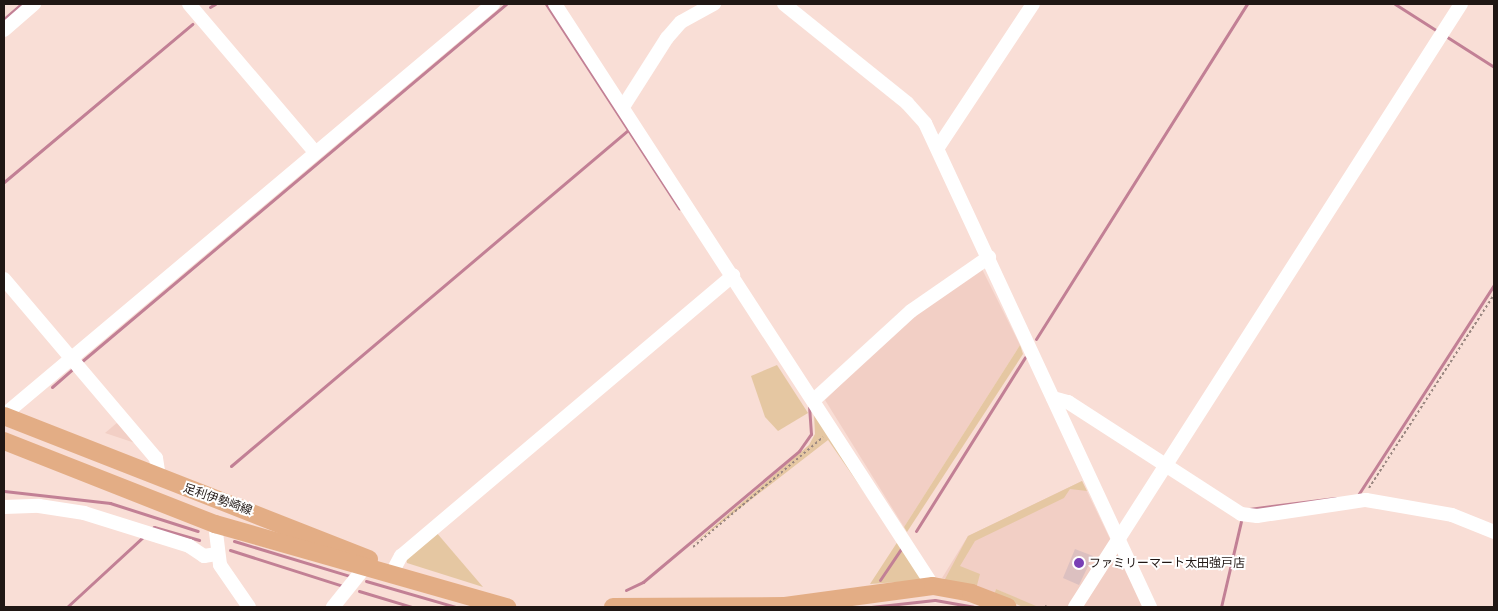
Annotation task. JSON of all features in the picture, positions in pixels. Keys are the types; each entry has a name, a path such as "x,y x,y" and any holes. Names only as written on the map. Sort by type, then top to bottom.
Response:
{"main road":[{"name":"足利伊勢崎線","path":"4,416 158,478 243,508 431,585"},
{"name":"足利伊勢崎線","path":"4,441 215,524 507,607"},
{"path":"158,478 207,503 215,524 243,508"},
{"path":"613,607 784,606 932,586 970,593 1006,607"}],"street":[{"path":"4,30 34,4"},
{"path":"189,4 315,152"},
{"path":"4,416 315,152 493,4"},
{"path":"555,4 815,399 932,586"},
{"path":"623,107 667,38 681,22 714,4"},
{"path":"784,4 907,103 939,146 1150,607"},
{"path":"939,146 948,139 1033,4"},
{"path":"1075,607 1168,466 1461,4"},
{"path":"815,399 911,311 989,257"},
{"path":"394,569 401,556 733,275"},
{"path":"4,279 156,458 158,478"},
{"path":"1053,398 1068,402 1250,516 1366,500 1452,515 1494,532"},
{"path":"4,507 39,506 84,513 189,546 204,556 216,554"},
{"path":"215,524 216,554 233,589 249,607"},
{"path":"333,607 365,567"}],"path":[{"path":"1366,500 1370,487 1494,295"},
{"path":"693,547 834,429"}],"shaded area":[{"path":"982,269 1020,345 904,527 825,400 912,315"},
{"path":"1020,345 1023,354 907,532 904,527"},
{"path":"777,365 808,413 778,431 765,417 751,376"},
{"path":"814,414 926,580 870,584 898,541 828,440 690,547 809,445 815,434"},
{"path":"118,422 135,443 105,433"},
{"path":"1082,481 1111,541 1071,607 1036,607 996,589 994,595 942,578 968,536"},
{"path":"1082,481 1087,491 1070,489 1064,498 975,541 960,566 980,574 976,589 944,581 968,536"},
{"path":"436,532 483,587 407,563 406,557"},
{"path":"1118,550 1144,607 1083,607"},
{"path":"996,589 1036,607 1023,607 994,595"}],"building":[{"path":"1075,549 1093,556 1079,585 1063,578"}],"waterway":[{"path":"4,19 21,4"},
{"path":"210,7 215,4"},
{"path":"81,362 506,4"},
{"path":"546,4 679,208"},
{"path":"1036,339 1247,4"},
{"path":"1395,4 1439,32"},
{"path":"4,182 192,24"},
{"path":"1444,35 1494,67"},
{"path":"1494,113 1494,138"},
{"path":"231,466 628,130"},
{"path":"1358,495 1494,285"},
{"path":"916,531 1025,357"},
{"path":"52,387 74,368"},
{"path":"626,590 643,582 799,451 811,434 809,407"},
{"path":"4,491 110,503 198,531"},
{"path":"1249,509 1335,498"},
{"path":"1221,607 1241,521"},
{"path":"150,530 154,527 199,540"},
{"path":"67,607 144,536"},
{"path":"234,541 353,577"},
{"path":"880,580 902,547"},
{"path":"230,550 343,586"},
{"path":"366,581 456,607"},
{"path":"359,591 412,607"},
{"path":"871,607 935,600 973,607"}],"place":[{"name":"ファミリーマート太田強戸店","path":"1079,563"}]}
